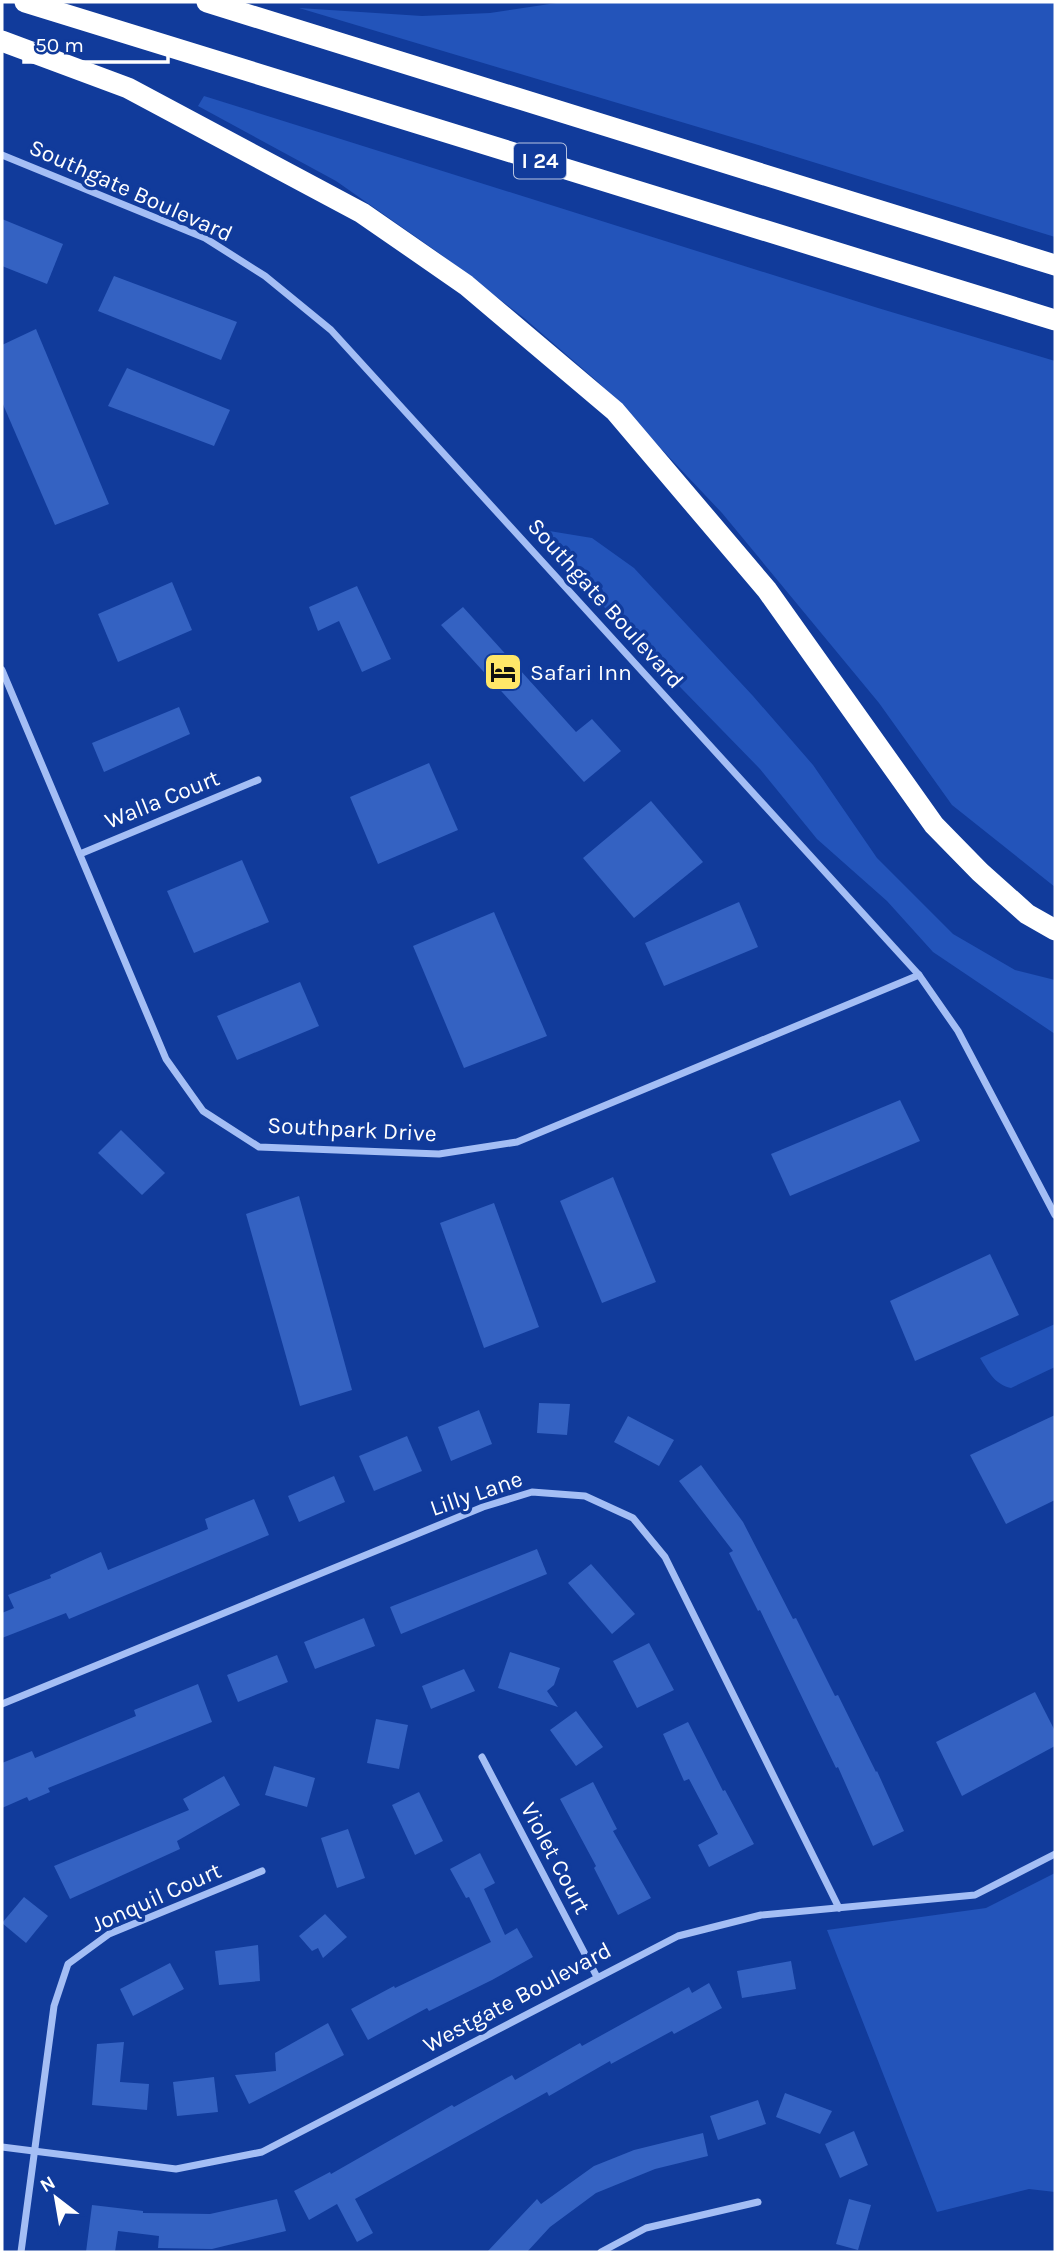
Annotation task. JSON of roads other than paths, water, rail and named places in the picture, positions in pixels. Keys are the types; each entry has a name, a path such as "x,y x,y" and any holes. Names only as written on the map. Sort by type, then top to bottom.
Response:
{"highway":[{"name":"I 24","path":"25,2 1055,320"},
{"name":"I 24","path":"206,2 1055,265"},
{"path":"2,41 128,88 362,213 466,285 530,338 615,411 767,590 934,825 980,872 1027,914 1055,930"}],"street":[{"name":"Southgate Boulevard","path":"2,155 205,238 265,276 331,330 919,975 958,1031 1055,1216"},
{"name":"Southpark Drive","path":"2,670 166,1059 203,1111 259,1147 439,1154 517,1142 919,975"},
{"name":"Walla Court","path":"80,854 258,780"},
{"name":"Lilly Lane","path":"2,1704 483,1507 532,1492 585,1496 633,1518 665,1556 839,1908"},
{"name":"Violet Court","path":"482,1758 597,1977"},
{"name":"Westgate Boulevard","path":"2,2147 176,2169 262,2152 678,1936 761,1915 975,1895 1055,1854"},
{"name":"Jonquil Court","path":"21,2252 54,2006 68,1964 109,1934 262,1871"},
{"path":"601,2252 646,2228 758,2202"}],"place":[{"name":"Safari Inn","path":"503,672"}]}
